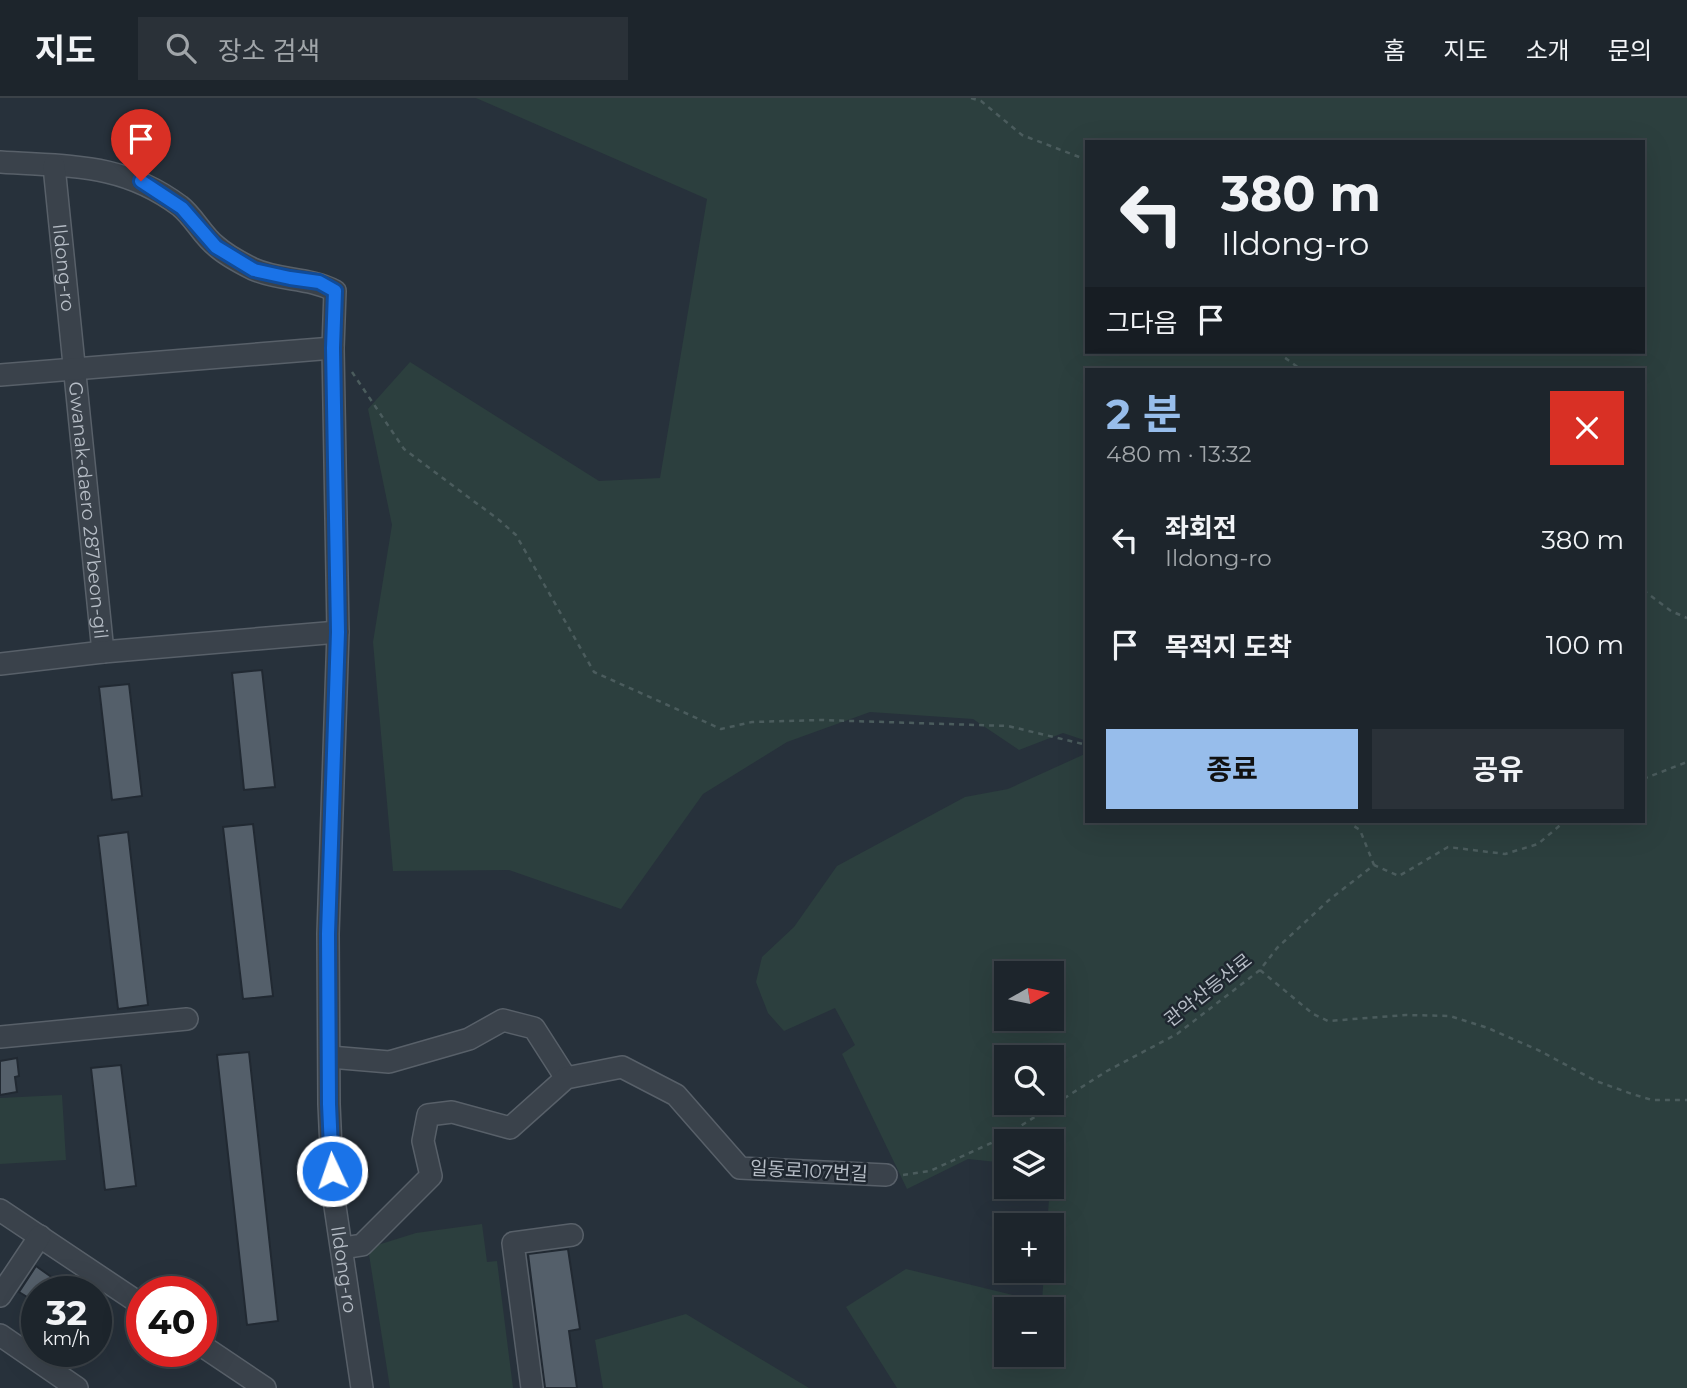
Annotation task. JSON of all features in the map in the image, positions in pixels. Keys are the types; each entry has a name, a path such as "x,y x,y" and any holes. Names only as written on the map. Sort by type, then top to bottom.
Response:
{"street":[{"name":"Ildong-ro","path":"0,162 96,168 141,181 182,208 216,247 254,270 319,282 335,291 333,348 338,632 328,934 333,1193 362,1388"},
{"name":"Ildong-ro","path":"54,166 76,368"},
{"name":"Gwanak-daero 287beon-gil","path":"0,375 333,348"},
{"name":"Gwanak-daero 287beon-gil","path":"76,368 103,652"},
{"path":"0,664 103,652 338,632"},
{"path":"0,1037 187,1019"},
{"path":"330,1057 388,1062 469,1039 503,1020 534,1028 566,1077 510,1128 452,1111 428,1115 423,1141 431,1176 362,1245 343,1248"},
{"name":"일동로107번길","path":"566,1077 622,1067 676,1096 740,1168 886,1175"},
{"path":"0,1210 126,1294"},
{"path":"532,1388 513,1243 572,1235"},
{"path":"1,1292 40,1236"},
{"path":"0,1335 77,1388"},
{"path":"217,1358 252,1385"}],"path":[{"path":"971,98 980,100 1022,135 1085,159"},
{"path":"1280,354 1299,368"},
{"path":"352,371 404,449 516,535 594,673 720,729 752,722 821,720 1008,726 1085,745"},
{"path":"1645,592 1671,611 1687,618"},
{"path":"1645,778 1687,762"},
{"path":"1349,823 1360,830 1374,865 1399,876 1448,847 1505,854 1538,844 1562,823"},
{"name":"관악산등산로","path":"886,1175 930,1171 1000,1139 1107,1072 1177,1034 1260,970 1286,940 1329,900 1374,865"},
{"path":"1260,970 1313,1014 1328,1021 1406,1015 1450,1016 1488,1028 1596,1080 1632,1094 1652,1100 1687,1100"}],"green space":[{"path":"476,98 1687,98 1687,1388 897,1388 846,1307 906,1269 1021,1297 994,1297 994,1367 1064,1367 1064,1297 1042,1297 1043,1283 1064,1283 1064,1213 1048,1213 1049,1199 1064,1199 1064,1129 994,1129 994,1162 968,1159 907,1189 842,1054 855,1045 835,1008 784,1031 768,1013 756,982 762,957 794,927 837,866 965,797 1008,789 1085,754 1085,823 1645,823 1645,368 1085,368 1085,740 1063,733 1019,750 973,719 870,712 787,742 703,794 621,909 509,870 393,871 373,642 392,525 368,409 410,362 599,481 660,478 707,199"},
{"path":"62,1095 66,1160 0,1164 0,1098"},
{"path":"482,1224 487,1262 497,1261 513,1388 390,1388 368,1248 416,1233"},
{"path":"686,1314 809,1388 603,1388 595,1340"}],"building":[{"path":"262,670 275,787 244,790 232,673"},
{"path":"129,684 142,796 112,800 99,687"},
{"path":"253,824 273,996 243,999 223,827"},
{"path":"128,832 148,1005 118,1009 98,836"},
{"path":"249,1052 278,1321 247,1325 217,1055"},
{"path":"17,1058 17,1092 0,1095 0,1061"},
{"path":"121,1065 136,1186 105,1190 91,1068"},
{"path":"568,1249 580,1329 569,1331 577,1388 545,1388 528,1254"},
{"path":"36,1266 51,1276 29,1276"}],"route":[{"path":"141,181 182,208 216,247 254,270 319,282 335,291 333,348 338,632 328,934 332,1171"}]}
